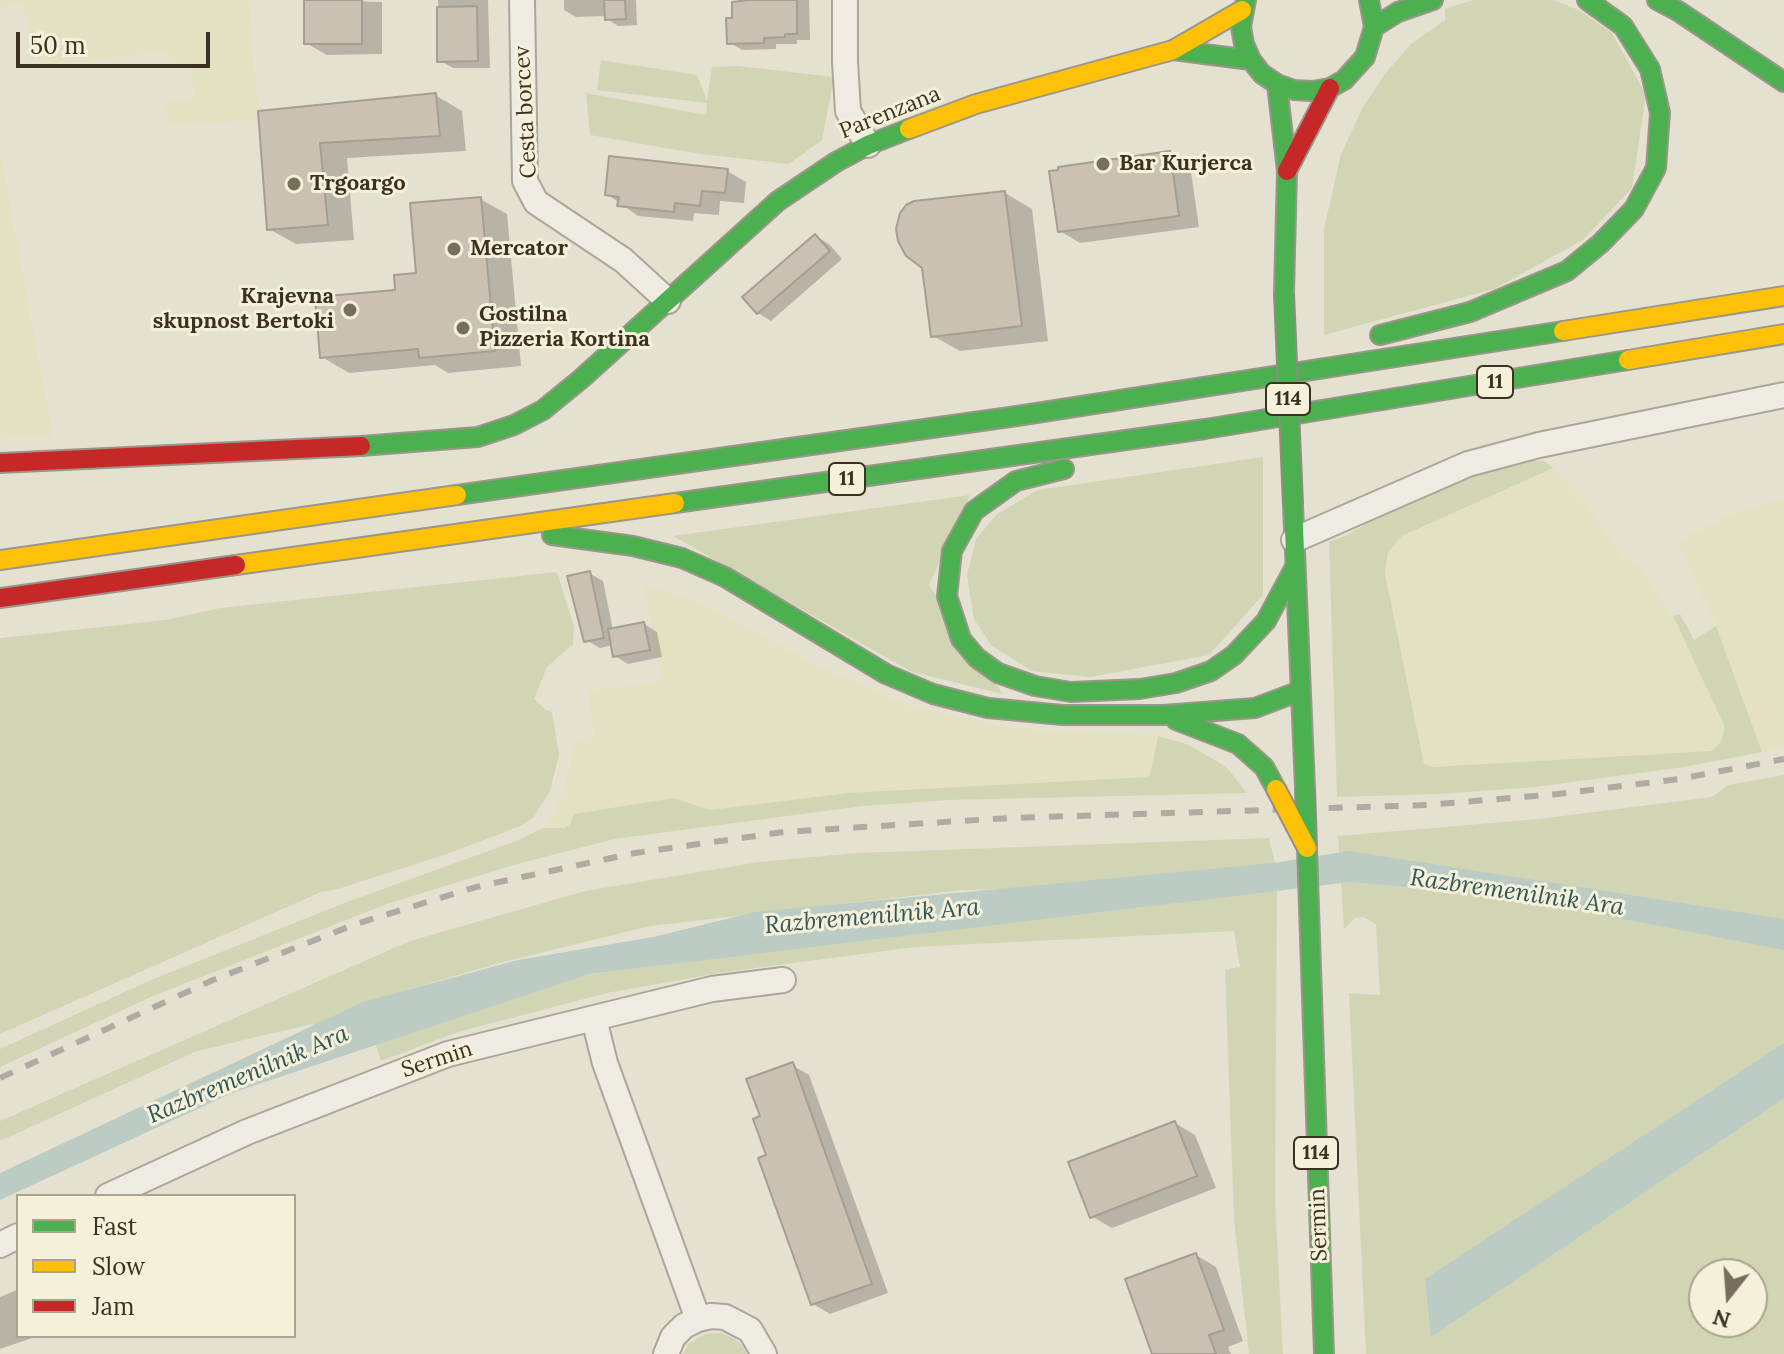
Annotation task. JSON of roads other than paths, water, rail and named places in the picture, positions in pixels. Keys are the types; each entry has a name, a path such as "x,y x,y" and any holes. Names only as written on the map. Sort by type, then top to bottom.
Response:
{"main road":[{"path":"1369,0 1374,27 1398,12 1433,0"},
{"path":"1358,340 1470,312 1567,271 1601,243 1634,209 1656,168 1660,113 1650,69 1623,26 1587,0"},
{"path":"1657,0 1784,82"},
{"name":"Parenzana","path":"0,463 410,444 478,437 514,425 543,410 778,201 836,162 868,145 976,104 1173,50 1244,5"},
{"path":"1244,5 1241,27 1244,44 1262,74 1277,84 1303,91 1330,88"},
{"name":"114","path":"1287,171 1330,88 1361,64 1371,43 1374,27"},
{"name":"Parenzana","path":"1173,50 1251,60"},
{"name":"114","path":"1277,84 1287,171 1284,293 1307,848"},
{"name":"11","path":"0,560 1136,398 1784,296"},
{"name":"11","path":"0,598 1205,429 1784,334"},
{"path":"1136,398 1301,353"},
{"path":"1139,457 1171,447 1205,429"},
{"path":"1081,467 1016,481 974,511 952,551 947,596 961,639 977,658 998,673 1035,686 1071,692 1140,689 1176,683 1211,671 1234,655 1266,621 1295,567"},
{"path":"490,528 604,541 682,558 725,577 886,674 933,694 988,708 1063,715 1163,715 1255,708 1300,691"},
{"path":"1211,671 1243,673"},
{"path":"1274,680 1300,691"},
{"path":"1163,715 1238,744 1264,767 1307,848"},
{"name":"Sermin","path":"1307,848 1324,1354"}],"street":[{"name":"Cesta borcev","path":"522,0 525,181 536,202 623,260 668,301"},
{"path":"845,0 848,111 868,145"},
{"path":"1294,540 1468,464 1539,445 1784,395"},
{"name":"Sermin","path":"112,1194 247,1132 448,1054 712,989 783,980"},
{"path":"594,1019 605,1063 698,1319"},
{"path":"666,1354 673,1337 684,1326 698,1319 725,1317 738,1322 759,1341 764,1354"}],"water":[{"name":"Razbremenilnik Ara","path":"1349,851 1784,919 1784,950 1493,894 1350,882 589,974 232,1093 0,1200 0,1173 363,1002 518,960 653,937 755,912 1273,863"},
{"path":"1784,1043 1784,1098 1431,1337 1425,1279"}],"railway":[{"path":"0,1078 213,980 356,924 476,887 635,853 784,832 1009,818 1427,805 1558,794 1679,779 1784,759"}],"place":[{"name":"Bar Kurjerca","path":"1103,164"},
{"name":"Trgoargo","path":"294,184"},
{"name":"Mercator","path":"454,249"},
{"name":"Krajevna skupnost Bertoki","path":"350,310"},
{"name":"Gostilna Pizzeria Kortina","path":"463,328"}]}
